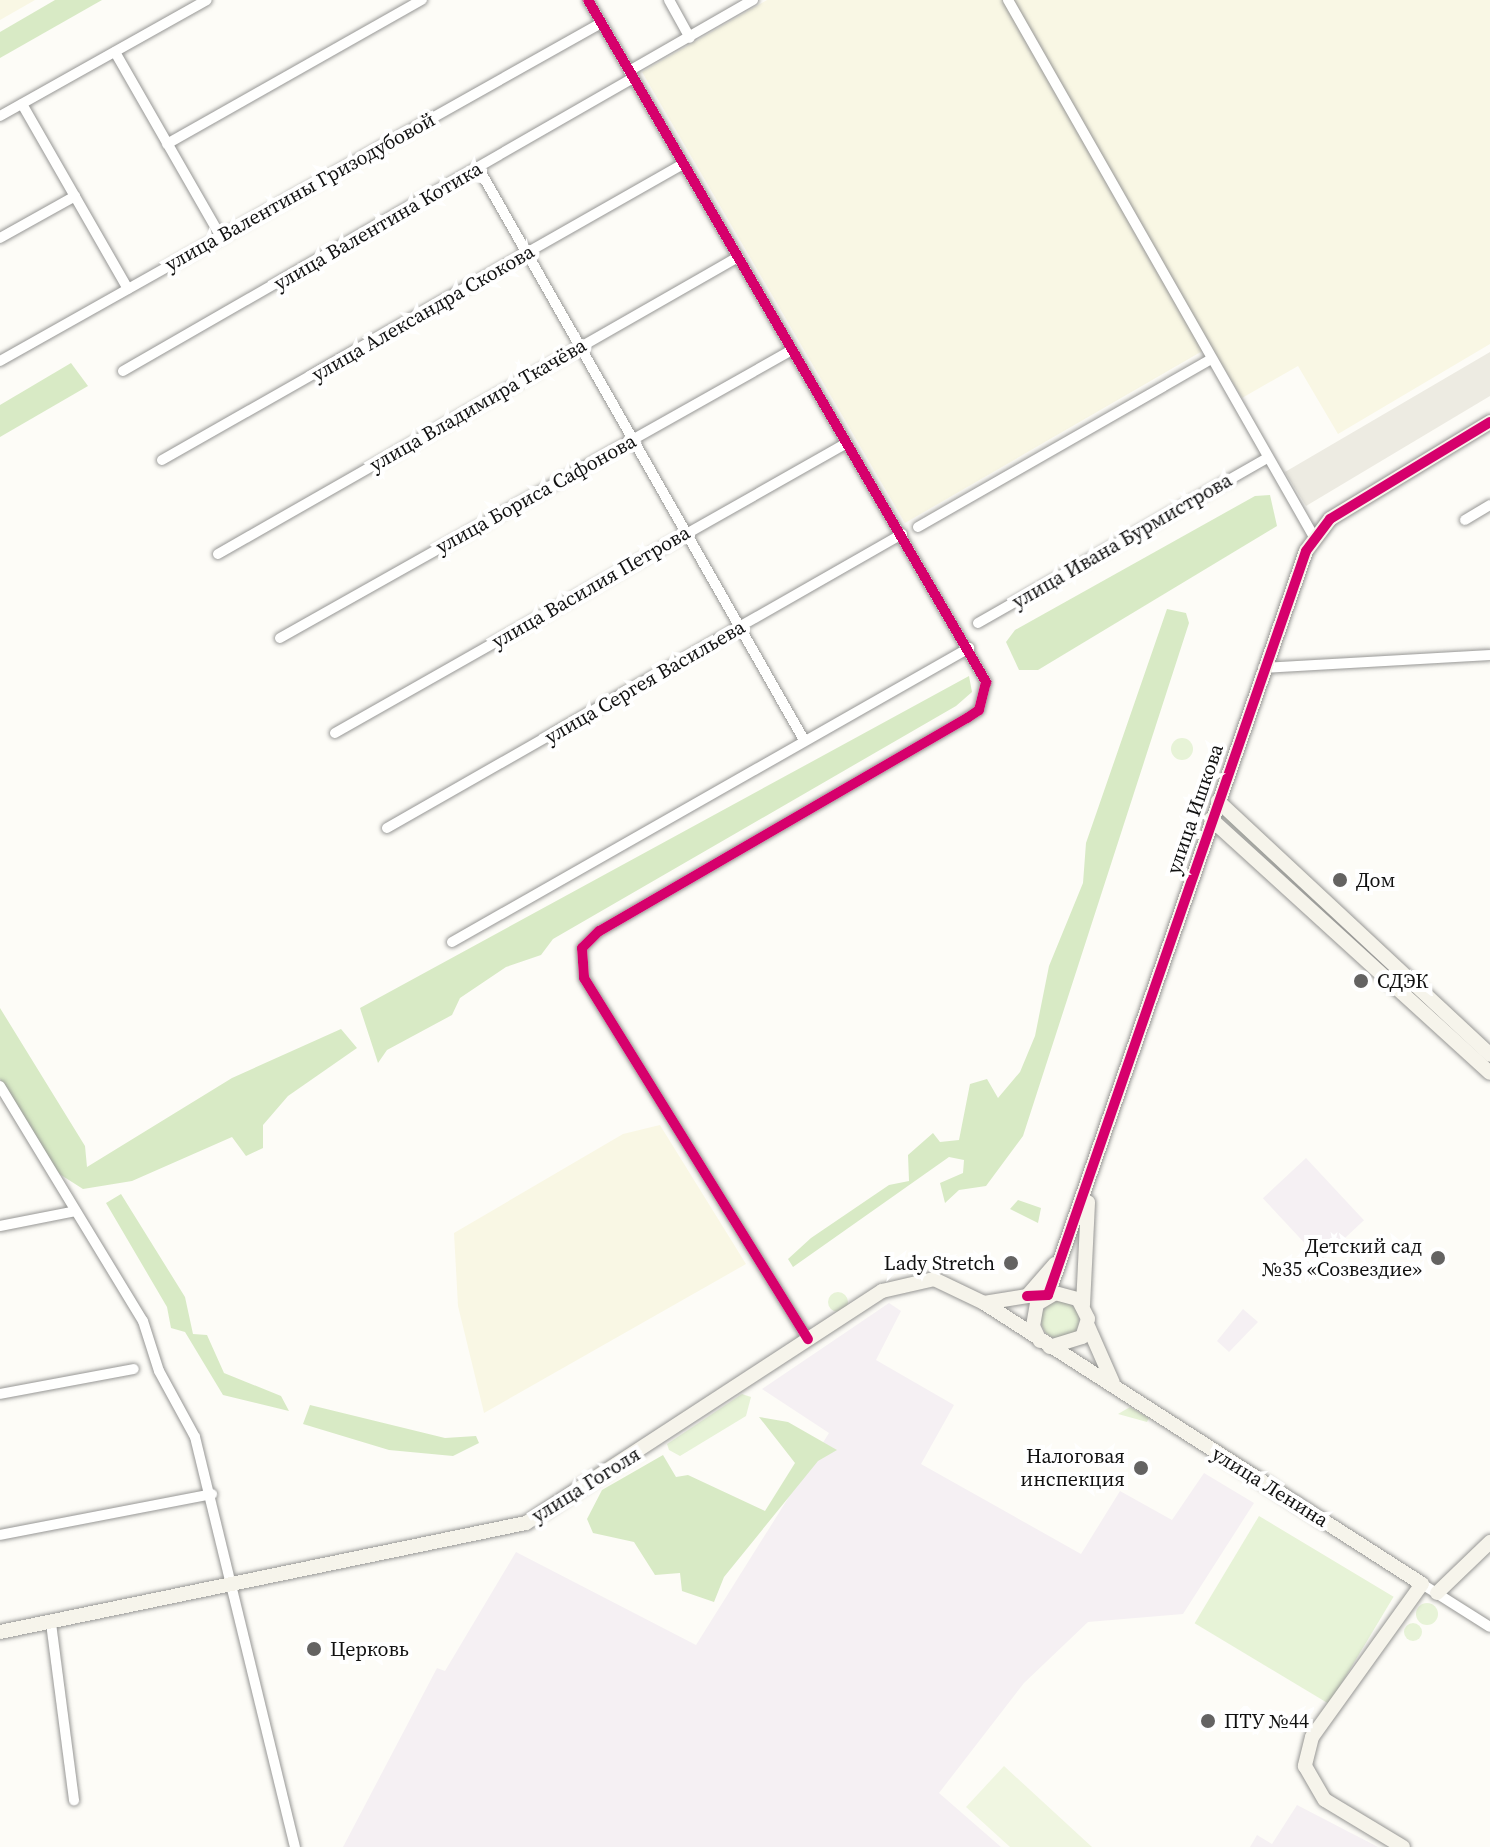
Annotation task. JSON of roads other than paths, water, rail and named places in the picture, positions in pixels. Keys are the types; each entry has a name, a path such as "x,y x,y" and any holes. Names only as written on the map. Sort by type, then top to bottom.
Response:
{"street":[{"path":"0,116 207,0"},
{"path":"167,144 422,0"},
{"path":"588,0 969,648 986,682 979,710 599,931 580,957 584,978 659,1105 808,1339"},
{"path":"669,0 690,38"},
{"name":"улица Валентина Котика","path":"123,371 479,169 753,0"},
{"path":"1008,0 1314,537"},
{"name":"улица Валентины Гризодубовой","path":"0,361 601,23"},
{"path":"115,52 221,237"},
{"path":"22,104 128,289"},
{"name":"улица Александра Скокова","path":"162,460 683,164"},
{"path":"479,169 525,255 804,740"},
{"path":"0,238 75,196"},
{"name":"улица Владимира Ткачёва","path":"218,554 738,257"},
{"name":"улица Бориса Сафонова","path":"280,638 792,350"},
{"path":"918,527 1211,359"},
{"name":"улица Ишкова","path":"1048,1295 1261,669 1314,537 1369,492 1490,422"},
{"name":"улица Василия Петрова","path":"335,733 847,443"},
{"name":"улица Ивана Бурмистрова","path":"978,623 1267,458"},
{"path":"1465,520 1490,505"},
{"name":"улица Сергея Васильева","path":"387,828 902,534"},
{"path":"452,942 969,648"},
{"path":"1261,669 1490,655"},
{"path":"1218,801 1490,1055"},
{"path":"1211,819 1490,1073"},
{"path":"0,1086 143,1321 212,1494 227,1588 295,1847"},
{"name":"улица Ишкова","path":"1083,1305 1083,1227 1095,1164"},
{"path":"0,1226 76,1211"},
{"path":"1027,1296 1058,1260"},
{"name":"улица Гоголя","path":"0,1632 227,1588 526,1523 808,1339 910,1280 943,1282 984,1303 1045,1344"},
{"path":"1048,1295 1033,1316 1045,1344 1075,1343 1088,1325"},
{"path":"984,1303 1027,1296 1071,1295 1083,1305 1096,1358 1120,1393"},
{"name":"улица Ленина","path":"1045,1344 1490,1627"},
{"path":"0,1394 134,1369"},
{"path":"0,1535 212,1494"},
{"path":"1437,1593 1490,1542"},
{"path":"1403,1847 1325,1800 1305,1766 1312,1737 1422,1584"},
{"path":"51,1623 74,1801"}],"place":[{"name":"Дом","path":"1340,880"},
{"name":"СДЭК","path":"1361,981"},
{"name":"Детский сад №35 «Созвездие»","path":"1438,1258"},
{"name":"Lady Stretch","path":"1011,1263"},
{"name":"Налоговая инспекция","path":"1141,1468"},
{"name":"Церковь","path":"314,1649"},
{"name":"ПТУ №44","path":"1208,1721"}]}
